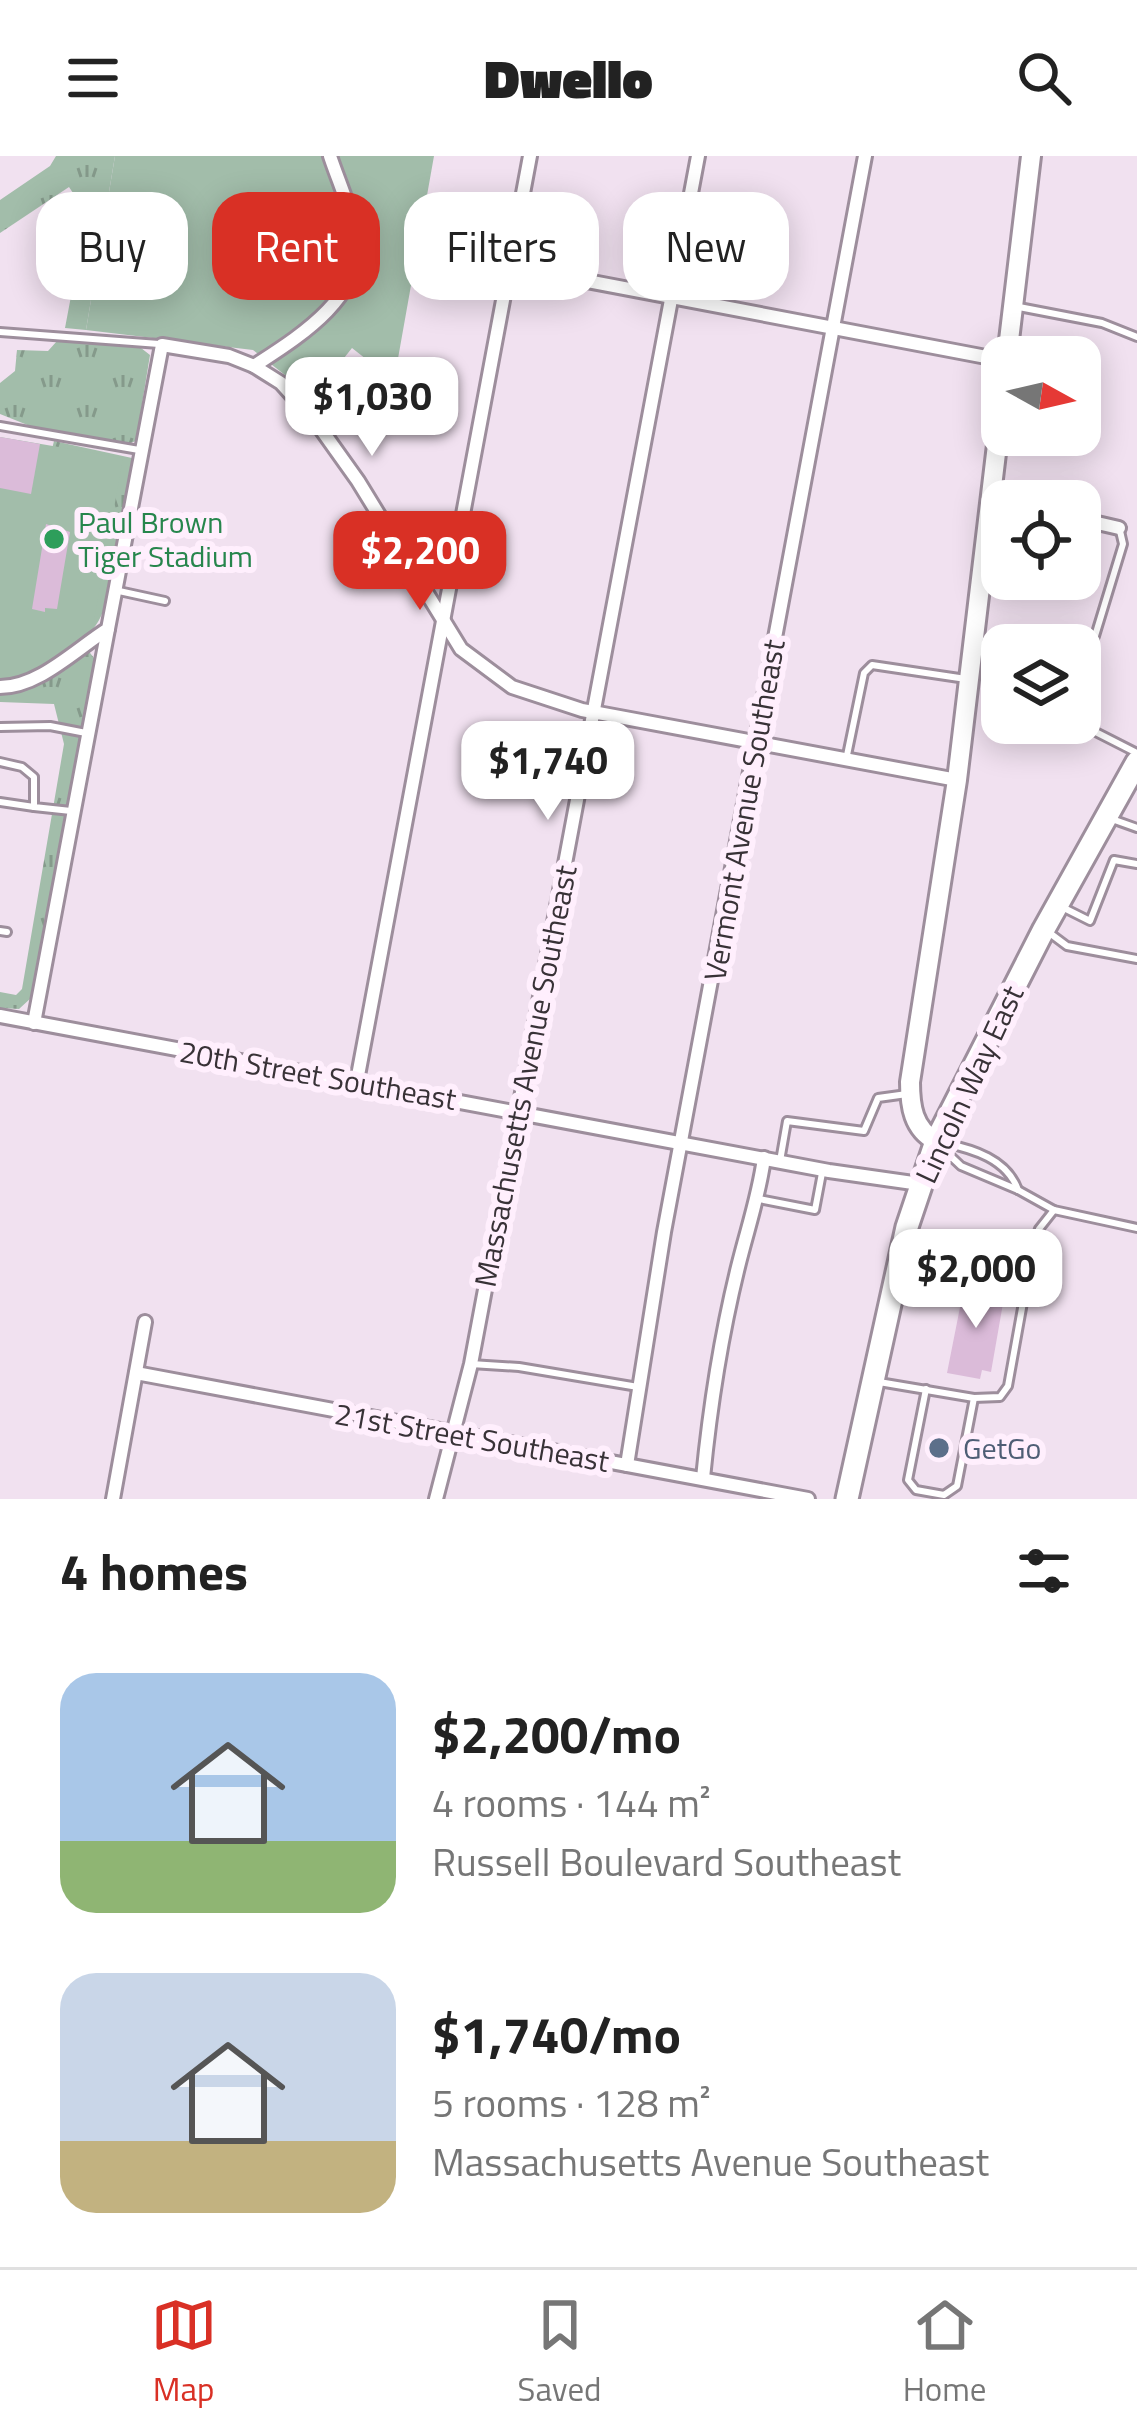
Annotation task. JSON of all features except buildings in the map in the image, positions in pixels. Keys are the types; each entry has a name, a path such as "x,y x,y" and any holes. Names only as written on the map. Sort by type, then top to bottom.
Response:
{"main road":[{"name":"Lincoln Way East","path":"847,1499 920,1184 935,1141 1044,928 1137,762"}],"street":[{"path":"254,366 322,314 355,271 357,240 330,156"},
{"path":"523,192 530,156"},
{"name":"Massachusetts Avenue Southeast","path":"691,192 698,156"},
{"name":"Vermont Avenue Southeast","path":"627,1465 682,1142 865,156"},
{"path":"1008,336 1031,156"},
{"path":"358,1081 502,300"},
{"name":"Massachusetts Avenue Southeast","path":"436,1499 472,1364 670,300"},
{"path":"675,300 981,354"},
{"path":"34,1022 162,345 211,352 254,366 281,383 333,443 442,624 474,662 512,687 593,712 957,780"},
{"path":"1101,524 1119,528"},
{"path":"935,1141 919,1126 910,1094 982,600"},
{"path":"0,687 26,683 108,629"},
{"name":"20th Street Southeast","path":"0,1016 920,1184"},
{"path":"703,1478 712,1394 764,1158"},
{"path":"113,1499 145,1322"},
{"name":"21st Street Southeast","path":"136,1373 808,1499"}],"lane":[{"path":"1013,305 1102,323 1137,338"},
{"path":"0,332 162,345"},
{"path":"0,426 142,451"},
{"path":"1099,624 1123,544 1119,528"},
{"path":"115,591 165,601"},
{"path":"846,760 864,673 872,664 970,679"},
{"path":"0,727 88,733"},
{"path":"1101,735 1137,753"},
{"path":"0,763 22,766 34,777 34,807"},
{"path":"0,802 74,812"},
{"path":"1105,817 1137,829"},
{"path":"1084,854 1137,864"},
{"path":"1057,904 1090,921 1114,860"},
{"path":"1044,928 1067,946 1137,959"},
{"path":"780,1161 787,1121 864,1131 878,1098 910,1094"},
{"path":"935,1141 968,1148 999,1164 1018,1190"},
{"path":"935,1141 961,1166 1054,1210 1137,1228"},
{"path":"758,1198 815,1210 822,1169"},
{"path":"872,1381 974,1398 1000,1397 1008,1386 1033,1247 1039,1229 1054,1210"},
{"path":"472,1364 519,1367 638,1388"},
{"path":"926,1390 908,1480 916,1490 944,1495 957,1486 974,1398"}],"green space":[{"path":"56,156 115,156 109,192 72,192 69,187 62,192 36,192 36,209 0,233 0,200 50,166"},
{"path":"115,156 434,156 428,192 404,192 404,300 408,300 394,381 352,348 313,397 253,350 86,330 91,300 188,300 188,192 109,192"},
{"path":"70,300 91,300 86,330 65,328"},
{"path":"57,341 141,348 150,355 136,441 128,444 30,426 0,414 0,383 15,371 17,350 48,351"},
{"name":"Paul Brown Tiger Stadium","path":"0,437 123,458 94,620 13,683 0,681"},
{"name":"Paul Brown Tiger Stadium","path":"54,441 132,458 110,592 96,625 77,646 53,662 0,682 0,660"},
{"path":"87,649 94,666 33,990 19,1009 0,1008 0,992 16,995 22,989 64,744 54,704 0,702 0,691 36,684"}],"place":[{"name":"Paul Brown Tiger Stadium","path":"54,539"},
{"name":"GetGo","path":"939,1448"}]}
